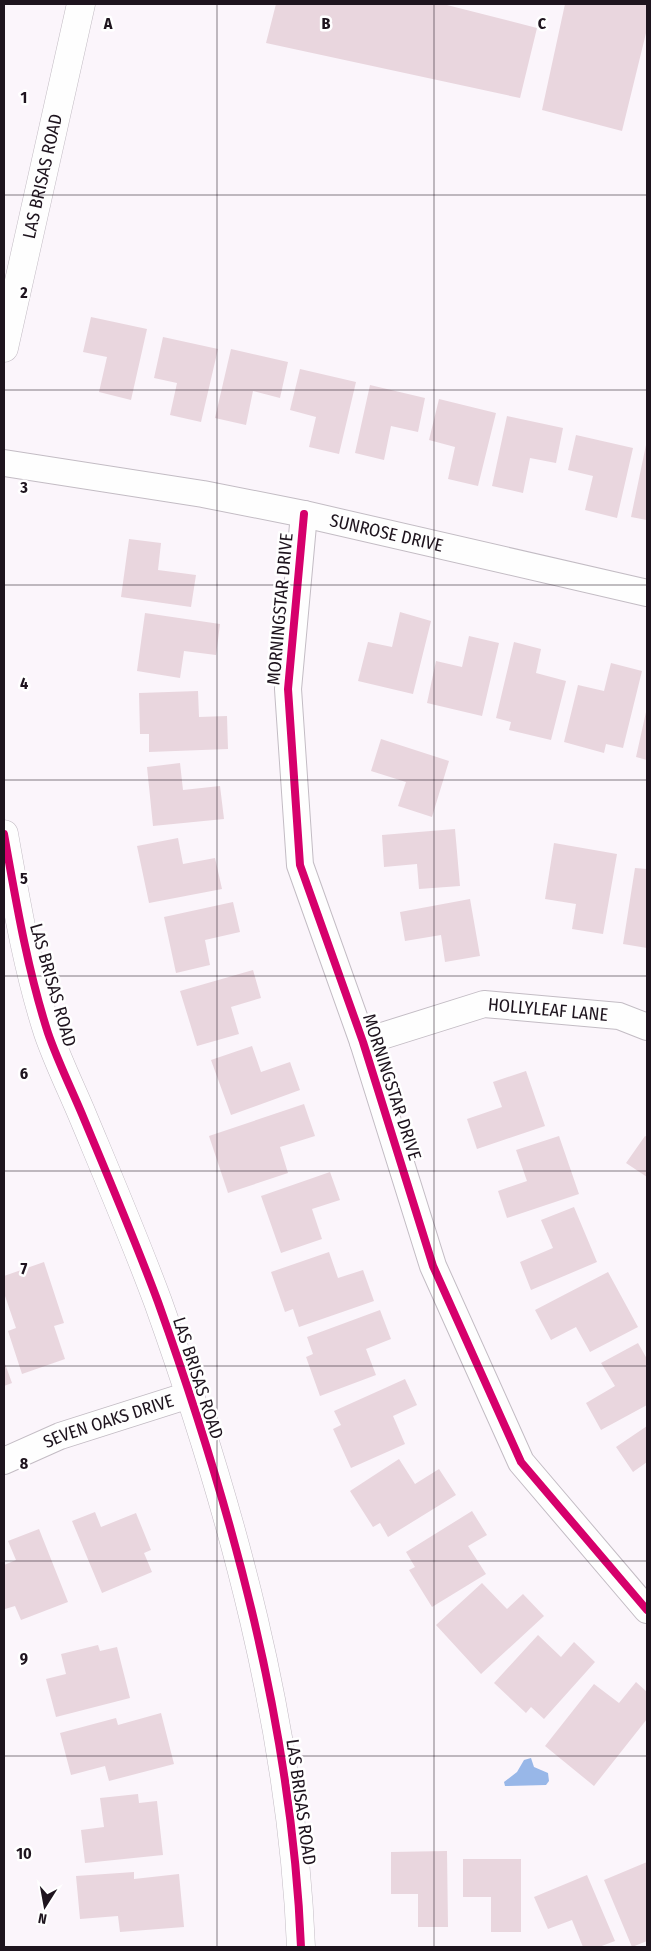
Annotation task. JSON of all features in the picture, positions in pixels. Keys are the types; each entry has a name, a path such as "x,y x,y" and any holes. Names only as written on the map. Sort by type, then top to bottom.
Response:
{"street":[{"name":"LAS BRISAS ROAD","path":"4,348 81,4"},
{"name":"SUNROSE DRIVE","path":"4,463 203,494 304,514 647,593"},
{"name":"MORNINGSTAR DRIVE","path":"304,514 288,689 300,865 363,1042 433,1266 521,1462 647,1610"},
{"name":"LAS BRISAS ROAD","path":"4,834 20,922 49,1034 121,1208 157,1302 189,1395 228,1521 260,1647 282,1767 299,1898 301,1947"},
{"name":"HOLLYLEAF LANE","path":"363,1042 484,1004 619,1016 647,1026"},
{"name":"SEVEN OAKS DRIVE","path":"4,1461 60,1436 189,1395"}],"water":[{"path":"531,1758 534,1767 548,1773 549,1781 546,1785 505,1786 504,1782 517,1772 524,1760"}],"building":[{"path":"276,4 443,4 537,28 520,98 266,43"},
{"path":"565,4 647,4 647,29 622,131 542,110"},
{"path":"91,317 147,329 131,400 99,392 107,357 83,352"},
{"path":"163,337 218,349 201,422 170,415 177,383 154,378"},
{"path":"231,349 288,362 280,398 253,391 246,425 215,418"},
{"path":"300,369 356,382 339,454 309,447 316,417 290,410"},
{"path":"370,385 425,398 418,432 391,426 384,460 355,453"},
{"path":"439,399 496,413 478,486 448,479 455,447 429,440"},
{"path":"507,416 563,428 556,463 530,458 523,493 492,486"},
{"path":"576,435 633,448 617,518 585,510 593,476 568,470"},
{"path":"647,445 647,520 631,517"},
{"path":"129,539 161,543 158,570 196,575 191,607 121,597"},
{"path":"400,612 431,621 413,694 358,681 368,642 392,647"},
{"path":"145,613 220,624 216,655 184,651 180,678 137,671"},
{"path":"469,636 499,643 482,716 427,703 436,661 462,667"},
{"path":"514,642 541,649 536,673 566,681 551,740 509,730 511,722 496,718"},
{"path":"611,663 642,671 623,748 606,744 604,753 564,742 578,685 604,691"},
{"path":"198,691 199,717 227,716 228,749 149,752 149,734 140,734 139,693"},
{"path":"647,712 647,760 636,757"},
{"path":"381,739 449,761 432,817 398,806 406,782 371,771"},
{"path":"180,763 183,790 220,786 224,819 153,826 147,767"},
{"path":"455,829 460,886 419,889 417,864 384,867 382,835"},
{"path":"178,838 183,864 215,858 222,889 149,903 137,846"},
{"path":"554,843 617,854 603,934 572,929 576,904 545,899"},
{"path":"635,868 647,869 647,948 623,944"},
{"path":"470,899 480,956 445,962 441,935 405,941 400,912"},
{"path":"233,902 240,932 205,940 210,965 176,973 164,917"},
{"path":"253,970 261,998 231,1007 239,1034 197,1046 180,991"},
{"path":"252,1046 261,1072 290,1062 300,1090 231,1115 211,1060"},
{"path":"526,1071 545,1126 477,1149 467,1119 502,1107 493,1082"},
{"path":"304,1104 315,1136 280,1147 288,1173 228,1193 209,1136"},
{"path":"559,1136 579,1194 507,1218 498,1191 527,1181 516,1150"},
{"path":"645,1136 647,1137 647,1177 626,1163"},
{"path":"330,1172 340,1200 312,1209 322,1239 281,1253 261,1196"},
{"path":"574,1207 597,1262 531,1290 520,1262 553,1248 541,1220"},
{"path":"329,1252 338,1278 363,1270 374,1301 299,1327 293,1309 285,1312 271,1272"},
{"path":"44,1262 64,1323 54,1326 65,1359 22,1374 8,1331 16,1328 4,1293 4,1276"},
{"path":"608,1272 638,1327 590,1352 576,1327 551,1340 535,1310"},
{"path":"380,1310 391,1339 366,1349 376,1375 320,1396 306,1357 313,1354 307,1337"},
{"path":"638,1343 647,1359 647,1405 601,1430 586,1403 615,1386 601,1363"},
{"path":"4,1361 12,1383 4,1386"},
{"path":"405,1379 417,1405 393,1416 405,1444 351,1468 333,1429 341,1425 334,1411"},
{"path":"647,1426 647,1462 633,1472 616,1447"},
{"path":"399,1459 415,1484 439,1469 456,1495 388,1537 380,1523 373,1527 350,1491"},
{"path":"472,1511 487,1535 468,1546 486,1574 432,1607 409,1570 415,1567 406,1552"},
{"path":"95,1512 101,1527 136,1513 151,1550 144,1553 152,1572 102,1593 72,1521"},
{"path":"39,1529 68,1602 21,1620 15,1606 5,1609 4,1605 4,1565 16,1560 8,1541"},
{"path":"482,1583 507,1609 523,1594 544,1616 481,1674 436,1625"},
{"path":"538,1635 561,1657 574,1642 595,1662 544,1719 531,1707 526,1713 494,1683"},
{"path":"98,1645 100,1651 117,1647 130,1698 56,1717 46,1679 66,1674 61,1654"},
{"path":"636,1682 647,1692 647,1719 594,1786 545,1746 594,1684 619,1703"},
{"path":"161,1713 174,1764 109,1781 105,1766 71,1775 60,1733 116,1718 118,1725"},
{"path":"138,1794 139,1803 157,1801 163,1855 85,1863 81,1830 104,1827 100,1798"},
{"path":"447,1851 448,1927 418,1927 418,1894 391,1894 391,1852"},
{"path":"463,1859 521,1859 521,1932 491,1932 491,1897 463,1897"},
{"path":"647,1862 647,1941 632,1947 604,1880"},
{"path":"134,1872 134,1879 179,1874 184,1927 120,1932 118,1916 80,1919 76,1876"},
{"path":"587,1875 615,1941 599,1947 583,1947 572,1920 548,1929 534,1897"}],"cycle path":[{"path":"304,514 288,689 300,865 363,1042 433,1266 521,1462 647,1610"},
{"path":"4,834 28,959 48,1033 122,1210 158,1302 185,1380 233,1539 254,1620 271,1701 285,1783 295,1865 301,1947"}]}
